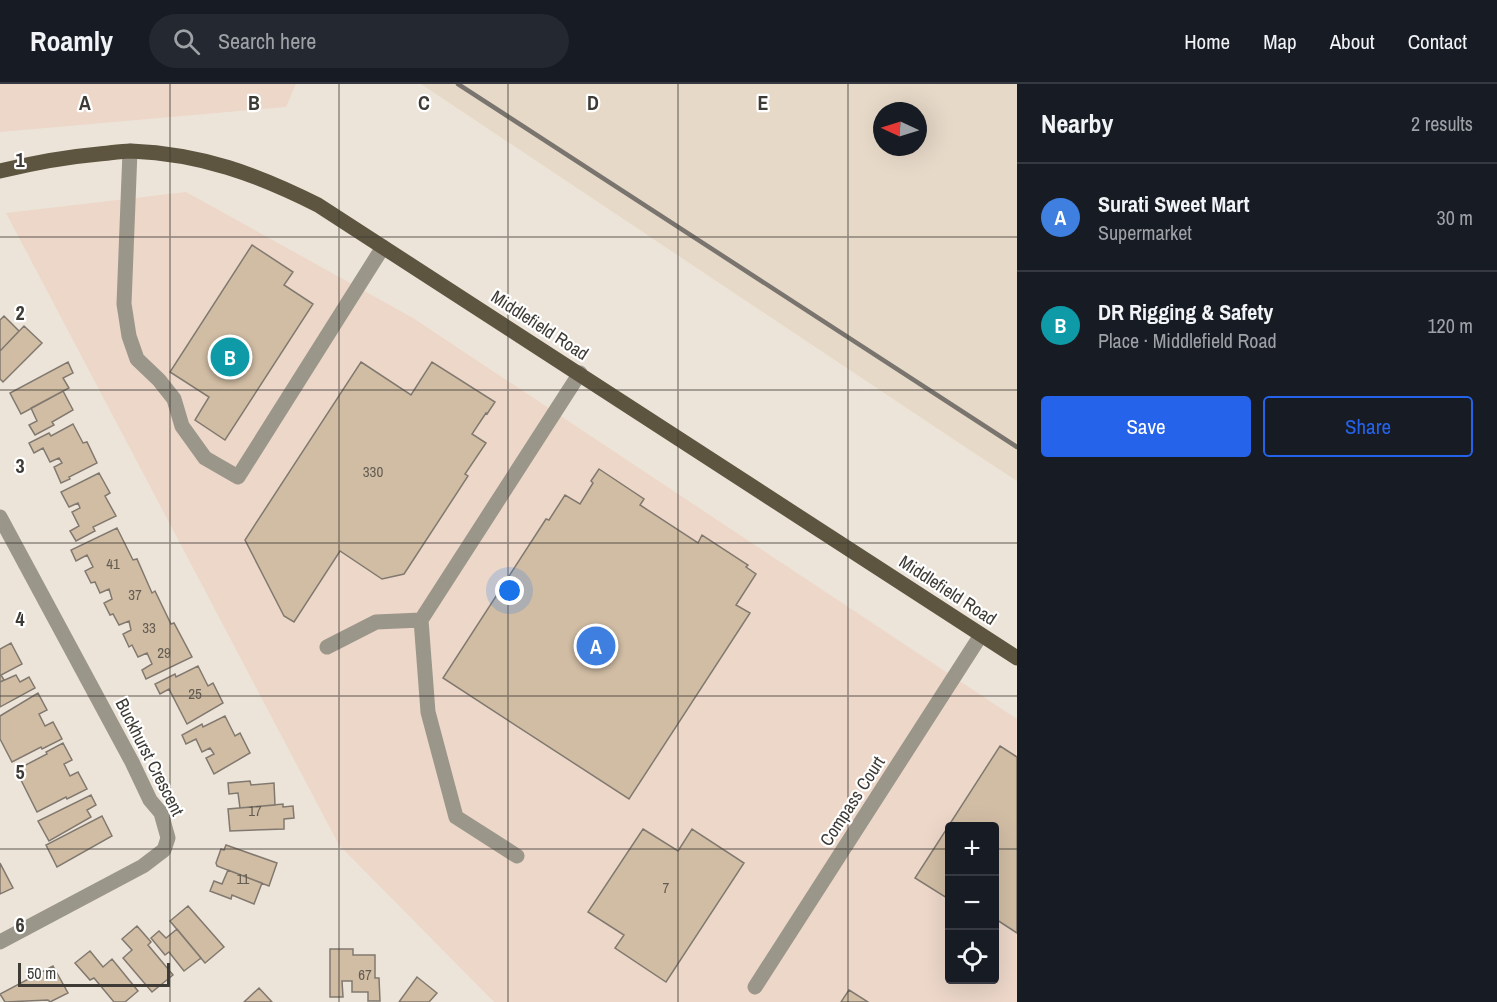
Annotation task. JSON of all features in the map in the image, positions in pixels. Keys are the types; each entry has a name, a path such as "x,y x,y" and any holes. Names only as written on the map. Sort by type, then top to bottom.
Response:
{"main road":[{"name":"Middlefield Road","path":"0,171 55,158 130,151 184,157 232,167 275,183 318,205 1017,658"}],"street":[{"path":"130,151 124,304 129,336 137,359 159,380 174,399 182,426 205,458 238,477 383,247"},
{"path":"517,856 456,817 428,712 421,621 580,374"},
{"name":"Buckhurst Crescent","path":"0,517 132,762 150,800 161,813 168,838 164,850 143,866 0,942"},
{"path":"327,647 376,622 421,621"},
{"name":"Compass Court","path":"755,987 981,635"}],"shaded area":[{"path":"0,84 296,84 286,107 0,132"},
{"path":"421,84 1017,84 1017,481 968,449"},
{"path":"186,192 413,318 1017,719 1017,1002 494,1002 339,845 6,213"}],"building":[{"path":"252,245 293,272 284,285 313,304 225,440 195,420 209,397 170,372"},
{"path":"4,316 19,331 0,351 0,320"},
{"path":"24,326 42,343 3,382 0,379 0,351"},
{"path":"68,362 73,373 63,378 69,388 21,414 10,393"},
{"path":"361,362 411,395 432,362 495,402 472,434 486,443 465,474 468,476 404,574 382,579 340,551 294,622 284,616 245,540"},
{"path":"63,391 73,410 52,422 54,425 35,435 29,425 37,421 31,408"},
{"path":"73,424 83,443 87,442 97,463 61,483 54,467 62,463 59,458 50,462 43,448 34,453 29,443 49,433 51,436"},
{"path":"599,469 644,499 640,505 698,543 702,535 748,565 746,567 756,574 736,605 750,613 629,799 443,678 546,519 549,520 565,495 580,504"},
{"path":"99,473 110,493 105,496 116,516 93,527 95,531 76,541 70,531 79,526 72,512 80,508 78,503 69,507 61,492"},
{"path":"117,528 133,560 137,559 152,593 155,591 171,624 174,623 192,657 146,679 142,670 152,664 147,653 138,657 132,645 129,647 123,634 131,630 129,621 119,625 113,614 110,615 104,603 112,599 109,589 100,593 95,582 91,583 85,571 93,567 87,555 76,561 71,550"},
{"path":"11,643 22,664 1,675 4,680 0,682 0,649"},
{"path":"198,666 208,686 213,683 223,703 187,724 169,689 160,694 155,684"},
{"path":"16,675 20,682 29,677 35,688 0,707 0,682"},
{"path":"38,693 47,710 39,714 45,726 53,722 62,739 12,762 0,739 0,716"},
{"path":"225,716 235,736 240,733 250,753 214,774 206,758 214,754 210,748 202,752 196,739 186,744 182,735 202,724 203,727"},
{"path":"63,743 72,760 64,764 70,776 78,772 87,789 37,812 16,770"},
{"path":"1000,746 1017,757 1017,933 999,921 999,822 951,822"},
{"path":"250,781 251,785 274,783 275,805 240,808 238,793 229,794 228,783"},
{"path":"91,795 96,805 87,810 91,817 49,841 38,821"},
{"path":"283,804 283,807 293,806 294,818 284,819 284,829 230,831 228,809"},
{"path":"102,816 112,836 57,867 46,845"},
{"path":"643,829 678,851 692,829 744,863 666,982 615,948 624,935 588,912"},
{"path":"945,831 945,897 915,878"},
{"path":"226,845 277,863 269,886 217,866 221,849 224,850"},
{"path":"0,863 13,888 0,894"},
{"path":"228,870 262,883 254,904 232,895 231,899 210,891 214,881 222,884"},
{"path":"188,906 224,947 205,963 170,921"},
{"path":"137,926 151,942 148,945 173,975 152,992 123,958 132,950 122,939"},
{"path":"177,929 201,958 184,971 169,952 165,955 151,938 159,931 166,938"},
{"path":"330,949 353,949 353,955 375,955 375,978 379,978 380,1001 368,1001 368,992 352,992 352,981 342,981 343,997 330,997"},
{"path":"90,951 103,967 112,959 138,991 125,1002 114,1002 94,978 90,980 75,963"},
{"path":"53,966 68,993 50,1002 48,1000 5,1002 0,994"},
{"path":"417,977 437,993 429,1002 399,1002"},
{"path":"259,988 272,1002 244,1002"},
{"path":"849,990 868,1002 841,1002"}],"railway":[{"path":"458,84 1017,447"}],"place":[{"name":"DR Rigging & Safety","path":"230,357"},
{"name":"Surati Sweet Mart","path":"596,646"}]}
